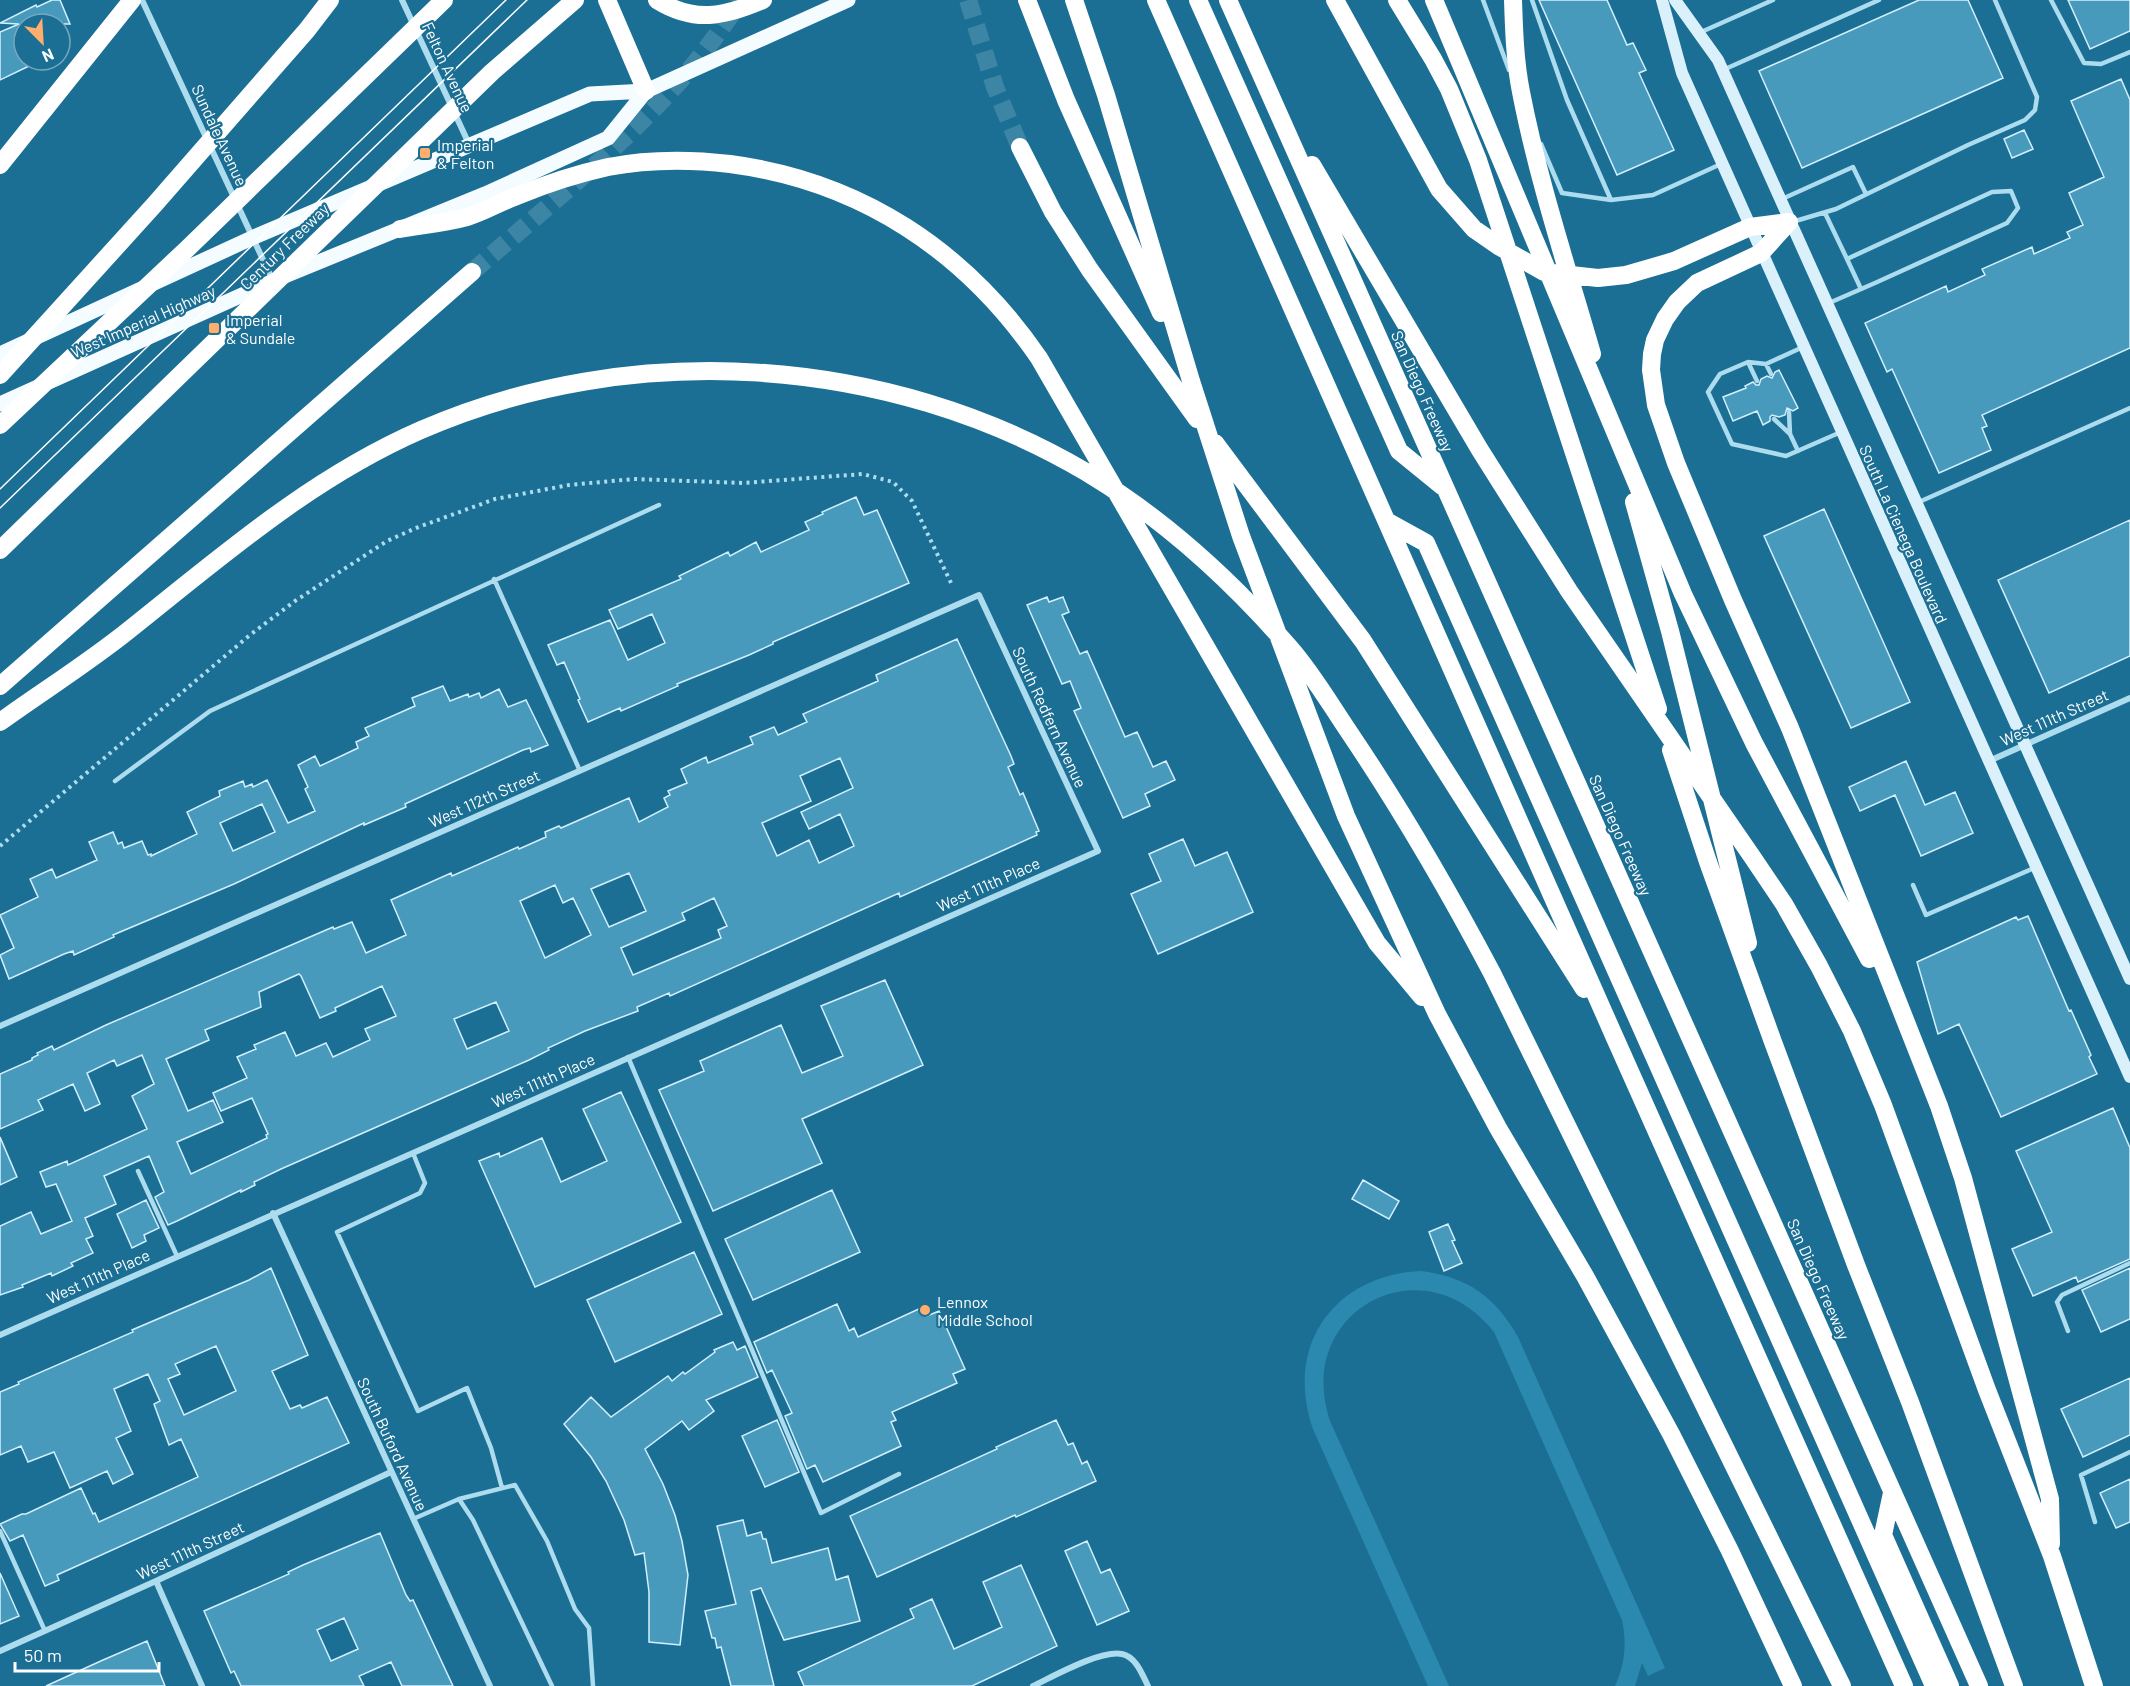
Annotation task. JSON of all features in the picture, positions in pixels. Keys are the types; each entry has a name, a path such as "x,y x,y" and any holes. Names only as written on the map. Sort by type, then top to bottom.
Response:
{"highway":[{"path":"0,165 132,0"},
{"path":"0,375 155,204 299,39 330,0"},
{"path":"0,425 187,249 444,0"},
{"name":"Century Freeway","path":"0,550 492,72 575,0"},
{"path":"607,0 646,91"},
{"path":"657,0 685,14 716,15 744,8 763,0"},
{"path":"1074,0 1106,95 1191,381 1241,536 1346,816 1437,1014 1498,1128 1585,1276 1671,1434 1730,1551 1793,1686"},
{"path":"1156,0 1904,1686"},
{"path":"1198,0 1399,451 1445,489"},
{"name":"San Diego Freeway","path":"1228,0 1979,1686"},
{"path":"1335,0 1439,189 1474,229 1500,248 1544,272 1598,278 1626,275 1674,261 1750,227 1790,222"},
{"path":"1397,0 1433,58 1449,89 1478,160 1708,861 1773,1042 1910,1402 2014,1686"},
{"path":"1434,0 1683,594 1754,743 1908,1033"},
{"path":"1513,0 1520,90 1529,129 1670,632 1773,1042"},
{"path":"1028,2 1066,100 1191,381"},
{"path":"1266,87 1486,460 1569,591 1772,885 1819,966 1852,1031 1883,1105 1987,1390 2052,1556 2094,1686"},
{"path":"1020,147 1053,212 1089,270 1363,641 1615,1038"},
{"path":"400,229 468,217 568,177 609,167 663,160 689,160 750,167 784,174 828,188 874,208 929,242 975,280 996,301 1039,357 1377,943 1437,1014"},
{"path":"1790,222 1761,253 1697,283 1677,302 1665,319 1655,340 1652,354 1651,370 1656,405 1676,463 1794,739 1908,1033 1939,1106 1966,1189 2050,1499 2052,1556"},
{"path":"0,686 472,272"},
{"path":"0,722 124,634 259,526 300,497 332,477 419,431 464,413 516,397 625,376 727,371 778,373 876,389 981,420 1031,443 1111,488 1175,535 1217,570 1294,652 1367,759 1463,918 1492,973 1842,1686"},
{"path":"1388,522 1426,543 1934,1686"},
{"path":"1892,1493 1883,1535 1950,1686"}],"main road":[{"name":"West Imperial Highway","path":"0,354 254,237 590,94 646,91 848,0"},
{"name":"South La Cienega Boulevard","path":"1662,0 1682,73 2130,1077"},
{"name":"South La Cienega Boulevard","path":"1675,0 1718,60 2130,979"},
{"name":"West Imperial Highway","path":"0,404 273,282 485,194 608,138 646,91"}],"street":[{"name":"Sundale Avenue","path":"142,0 273,282"},
{"name":"Felton Avenue","path":"402,0 470,146"},
{"name":"West 112th Street","path":"0,1026 979,595"},
{"name":"South Redfern Avenue","path":"979,595 1098,851"},
{"name":"West 111th Street","path":"1989,761 2130,698"},
{"name":"West 111th Place","path":"0,1335 1098,851"},
{"name":"South Buford Avenue","path":"273,1213 490,1686"},
{"name":"West 111th Street","path":"0,1651 391,1472"},
{"path":"156,1581 202,1686"},
{"path":"1033,1686 1102,1655 1123,1654 1138,1666 1148,1686"}],"lane":[{"path":"1483,0 1503,55 1562,193 1611,200 1653,195 1722,164"},
{"path":"1532,0 1567,100 1611,200"},
{"path":"1699,33 1773,0"},
{"path":"1722,70 1879,0"},
{"path":"1790,222 1825,213 1968,144 2025,120 2035,110 2037,97 1995,0"},
{"path":"2051,0 2084,63 2100,64 2130,52"},
{"path":"1779,200 1853,167 1866,194"},
{"path":"1826,304 2007,223 2018,208 2011,191 1992,192 1846,259"},
{"path":"1825,213 1861,289"},
{"path":"1803,347 1766,364 1748,362 1720,374 1708,392 1732,444 1786,456 1841,432"},
{"path":"1748,362 1756,381"},
{"path":"1766,364 1771,374"},
{"path":"1917,503 2130,408"},
{"path":"1789,412 1790,434"},
{"path":"1774,419 1790,434 1798,451"},
{"path":"115,781 210,711 659,505"},
{"path":"495,579 580,771"},
{"path":"1913,885 1926,915 2037,867"},
{"path":"628,1057 821,1513 898,1474"},
{"path":"412,1152 425,1183 420,1193 337,1232 417,1411 467,1388 491,1448 502,1488"},
{"path":"138,1171 177,1256"},
{"path":"2068,1331 2056,1302 2062,1296 2130,1263"},
{"path":"2095,1522 2081,1475 2130,1452"},
{"path":"413,1519 459,1499 515,1485 547,1541 574,1608 589,1628 593,1686"},
{"path":"459,1499 473,1520 552,1686"},
{"path":"0,1531 45,1631"}],"shaded area":[{"path":"1421,1271 1452,1278 1478,1291 1500,1310 1518,1337 1665,1668 1648,1676 1642,1663 1635,1686 1615,1686 1624,1653 1622,1620 1494,1332 1465,1305 1433,1292 1401,1291 1372,1301 1347,1321 1330,1348 1324,1382 1330,1421 1449,1686 1428,1686 1313,1429 1306,1399 1305,1370 1311,1344 1324,1320 1341,1301 1363,1286 1390,1276"}],"building":[{"path":"52,0 60,0 65,12 22,12 36,5 37,7"},
{"path":"1539,0 1607,0 1627,45 1633,43 1646,70 1639,73 1674,150 1617,175"},
{"path":"1919,0 1968,0 2003,78 1802,168 1759,71"},
{"path":"2068,0 2130,0 2130,31 2090,49"},
{"path":"12,17 12,24 0,23"},
{"path":"12,27 12,72 17,72 0,80 0,32"},
{"path":"2121,79 2130,100 2130,348 1982,415 1987,426 1982,428 1991,450 1939,473 1892,369 1887,372 1865,323 1946,286 1948,292 1985,275 1982,269 2032,247 2034,254 2070,238 2067,232 2083,225 2069,193 2104,177 2071,101"},
{"path":"2024,130 2033,149 2012,158 2004,139"},
{"path":"1779,370 1798,408 1793,411 1787,408 1785,415 1779,417 1772,415 1770,421 1763,425 1757,411 1733,421 1723,397 1746,388 1745,386 1753,382 1759,385 1761,379 1767,376 1772,378"},
{"path":"856,497 864,515 877,510 909,583 773,642 749,655 677,684 678,686 621,711 620,708 588,722 564,662 557,665 548,645 610,620 628,660 665,643 652,614 618,629 609,610 681,579 679,576 728,552 730,556 756,542 761,552 809,530 805,522"},
{"path":"1824,509 1910,702 1851,728 1764,536"},
{"path":"2130,520 2130,656 2049,693 1998,580"},
{"path":"1047,597 1049,602 1063,597 1069,612 1062,615 1080,654 1087,651 1125,737 1137,732 1153,767 1166,761 1175,780 1145,794 1150,806 1123,818 1074,711 1081,708 1070,681 1062,684 1027,605"},
{"path":"957,639 1011,756 1014,764 1008,767 1020,795 1023,793 1039,831 1036,832 1037,835 900,897 899,893 670,996 669,993 637,1007 638,1011 585,1031 548,1048 549,1050 529,1060 281,1169 254,1182 255,1185 241,1192 241,1190 168,1225 155,1197 164,1192 149,1156 104,1176 116,1204 85,1218 93,1236 86,1239 93,1253 71,1263 73,1266 52,1276 51,1273 0,1295 0,1226 31,1212 41,1234 72,1221 56,1184 46,1187 40,1172 67,1161 68,1165 147,1129 132,1096 154,1084 142,1055 117,1066 114,1060 87,1073 100,1104 85,1111 73,1084 38,1100 43,1110 0,1129 0,1074 32,1060 38,1055 37,1053 52,1046 54,1050 106,1025 333,927 334,929 352,922 366,953 406,935 391,900 451,873 452,876 518,847 519,849 546,837 545,832 559,826 561,828 629,798 639,822 668,807 664,798 670,795 668,791 687,783 681,769 706,757 708,763 753,744 750,737 774,727 778,735 807,722 803,714 878,681 876,675","holes":["840,758 853,788 801,812 809,829 840,814 854,846 819,863 809,840 777,856 762,823 811,801 800,776","629,873 646,911 609,927 591,889","555,885 563,903 573,898 591,935 545,958 520,901","714,898 727,926 718,930 721,938 633,975 621,948 685,920 682,913","299,974 320,1018 336,1011 335,1008 382,986 396,1016 365,1029 370,1040 333,1057 326,1043 296,1056 285,1032 254,1045 256,1049 237,1057 247,1078 213,1093 221,1111 252,1098 268,1134 267,1138 191,1174 177,1142 223,1122 213,1100 188,1111 166,1059 209,1040 205,1030 261,1007 259,992","496,1002 509,1031 467,1049 454,1019"]},
{"path":"443,686 450,701 468,694 469,697 479,693 481,698 499,689 508,707 526,700 548,745 531,752 530,748 523,750 405,804 406,807 364,825 364,823 234,884 113,935 114,937 74,955 73,951 64,954 9,979 0,955 14,948 0,915 38,897 30,879 52,869 56,878 97,860 89,842 113,832 118,844 122,842 124,848 142,841 148,855 151,854 151,856 197,834 187,812 220,796 219,791 243,781 245,787 252,784 253,787 267,780 288,823 315,811 298,765 315,756 320,766 358,748 356,742 369,736 365,728 415,706 412,698","holes":["262,804 275,832 233,851 220,823"]},
{"path":"1906,761 1925,805 1955,792 1973,833 1921,856 1895,795 1860,811 1849,787"},
{"path":"1183,839 1195,866 1227,852 1253,912 1158,954 1131,894 1161,881 1149,854"},
{"path":"2028,916 2069,1011 2071,1010 2091,1055 2089,1057 2097,1074 2001,1117 1959,1024 1938,1034 1917,962 2016,917 2018,920"},
{"path":"885,980 923,1065 802,1119 822,1163 713,1211 659,1090 704,1071 700,1061 781,1025 802,1073 843,1056 821,1006"},
{"path":"621,1092 681,1222 535,1287 479,1161 499,1153 500,1157 542,1138 561,1182 607,1161 583,1109"},
{"path":"2113,1108 2130,1148 2130,1259 2078,1282 2076,1277 2033,1296 2012,1249 2052,1232 2016,1151"},
{"path":"0,1137 17,1177 0,1185"},
{"path":"1363,1180 1399,1201 1389,1219 1352,1199"},
{"path":"832,1190 860,1252 753,1300 725,1239"},
{"path":"146,1200 159,1228 144,1235 146,1241 132,1248 117,1214"},
{"path":"1448,1224 1455,1240 1452,1241 1462,1263 1444,1271 1429,1232"},
{"path":"694,1252 722,1314 615,1362 587,1300"},
{"path":"271,1268 308,1355 272,1371 290,1409 300,1405 302,1408 327,1397 349,1443 57,1575 59,1580 45,1586 23,1535 10,1541 0,1524 81,1488 99,1522 198,1477 181,1439 169,1445 154,1404 160,1401 148,1374 114,1389 131,1431 116,1438 133,1474 113,1484 107,1471 70,1488 54,1452 28,1462 21,1446 0,1455 0,1392 133,1332 132,1330 249,1280","holes":["216,1346 236,1391 184,1415 168,1379 180,1374 175,1364"]},
{"path":"2130,1268 2130,1319 2101,1332 2082,1290"},
{"path":"837,1304 849,1331 854,1328 858,1337 923,1307 927,1316 939,1311 965,1369 953,1374 957,1383 892,1412 896,1420 891,1422 901,1446 823,1482 815,1465 807,1469 785,1416 792,1413 772,1370 767,1373 754,1342"},
{"path":"733,1342 737,1350 745,1346 758,1377 706,1400 714,1411 689,1430 682,1421 645,1449 663,1484 675,1515 688,1575 680,1645 649,1642 649,1592 644,1553 635,1555 624,1520 606,1481 591,1457 564,1424 591,1397 611,1417 668,1376 672,1381 715,1352 714,1350"},
{"path":"2130,1378 2130,1435 2083,1457 2061,1409"},
{"path":"777,1420 799,1472 765,1487 742,1436"},
{"path":"1056,1420 1068,1445 1073,1443 1082,1464 1087,1461 1096,1481 877,1577 850,1516"},
{"path":"2130,1479 2130,1522 2116,1528 2100,1493"},
{"path":"743,1520 747,1536 761,1532 763,1539 766,1539 772,1563 828,1548 836,1580 848,1576 860,1621 784,1640 761,1588 751,1591 774,1686 731,1686 721,1647 717,1648 715,1638 712,1638 705,1611 736,1604 717,1526"},
{"path":"380,1533 406,1595 410,1601 413,1600 453,1686 402,1686 391,1662 359,1676 364,1686 241,1686 234,1671 231,1673 204,1611 289,1574 288,1572","holes":["344,1618 358,1649 331,1661 317,1630"]},
{"path":"1087,1541 1101,1573 1110,1569 1129,1611 1097,1625 1065,1551"},
{"path":"1021,1565 1057,1646 972,1686 804,1686 798,1672 914,1618 910,1609 932,1599 954,1649 1002,1627 983,1582"},
{"path":"0,1573 19,1616 0,1624"},
{"path":"147,1641 165,1686 46,1686 103,1660"}],"tunnel":[{"path":"968,0 995,87 1020,147"},
{"path":"472,272 571,187 643,120 696,62 740,2"}],"tram line":[{"path":"0,489 506,0"},
{"path":"0,508 527,0"}],"place":[{"name":"Imperial & Felton","path":"425,153"},
{"name":"Imperial & Sundale","path":"214,328"},
{"name":"Lennox Middle School","path":"925,1310"}]}
